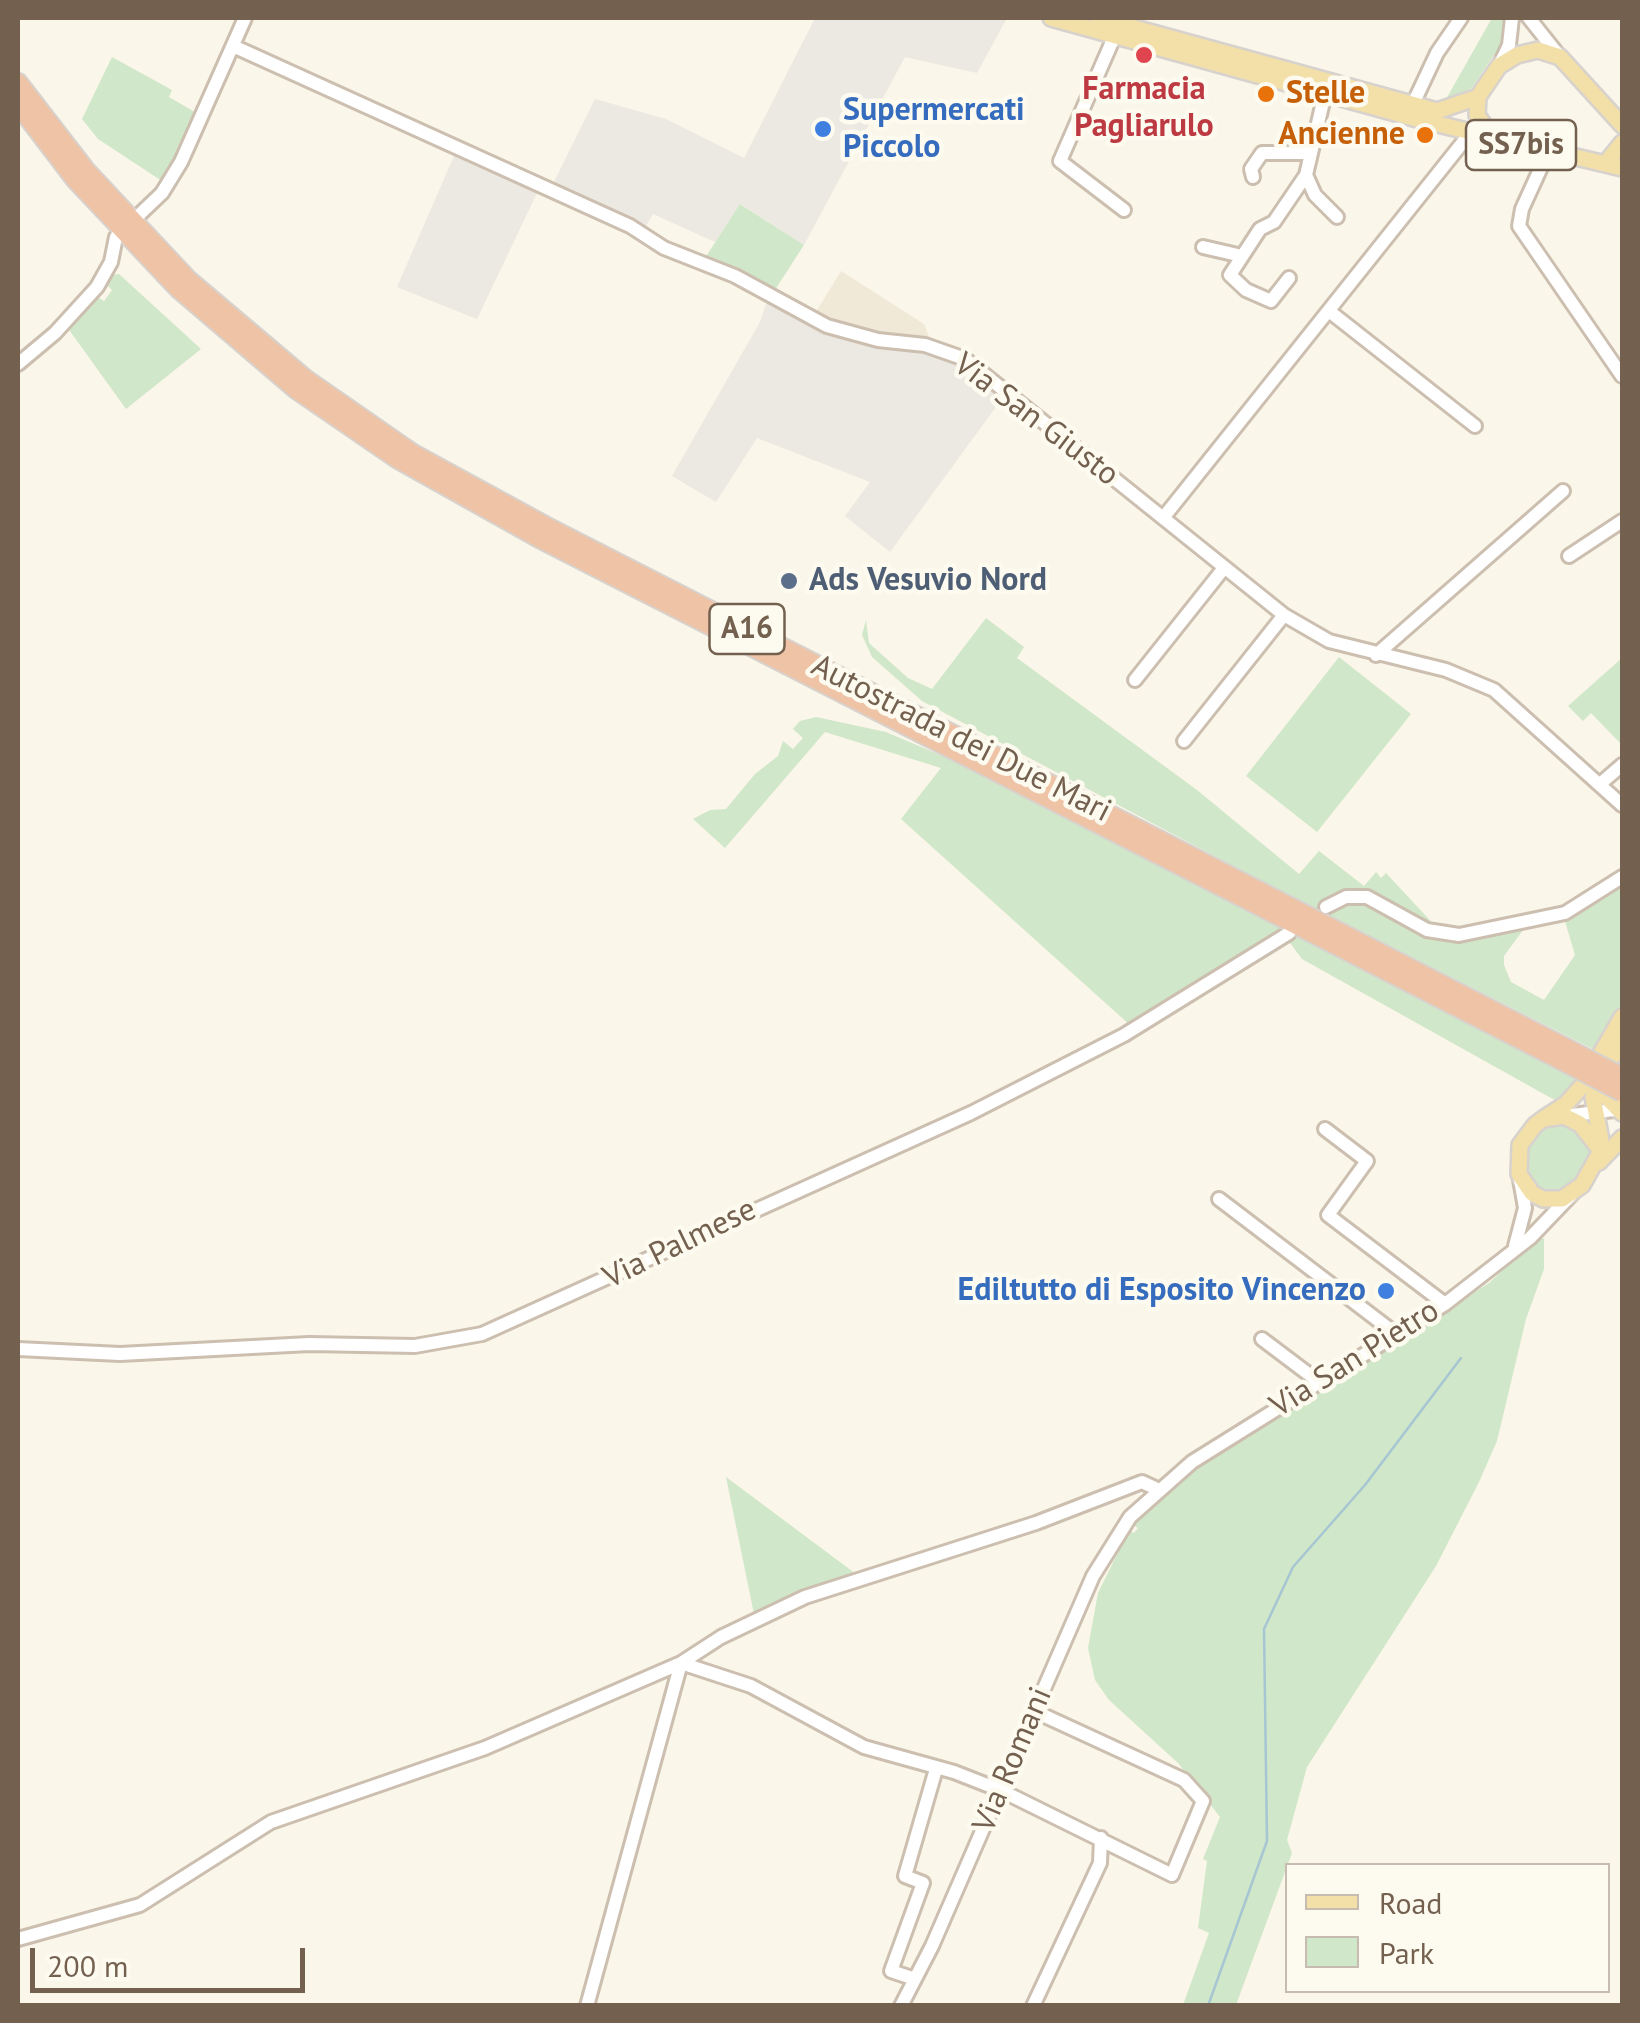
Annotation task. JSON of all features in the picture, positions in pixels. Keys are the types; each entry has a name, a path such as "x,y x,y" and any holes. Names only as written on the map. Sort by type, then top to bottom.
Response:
{"highway":[{"name":"Autostrada dei Due Mari","path":"18,83 97,184 188,280 304,379 413,454 1565,1055 1621,1106"},
{"name":"Autostrada dei Due Mari","path":"18,104 88,192 191,300 296,389 398,459 524,530 1565,1055 1622,1077"}],"main road":[{"name":"SS7bis","path":"1051,18 1548,152 1614,166 1622,144"},
{"name":"SS7bis","path":"1098,18 1436,111 1478,97"},
{"path":"1499,66 1517,55 1538,50 1560,57"},
{"name":"SS7bis","path":"1560,57 1622,126"},
{"name":"SS7bis","path":"1492,137 1477,115 1478,97 1499,66"},
{"path":"1622,1017 1583,1085 1543,1119 1520,1146 1519,1174 1532,1193 1543,1199 1573,1194 1600,1156 1622,1138"},
{"path":"1600,1156 1594,1113 1597,1087 1622,1037"},
{"path":"1597,1087 1621,1106"},
{"path":"1543,1119 1564,1116 1588,1130 1600,1156"}],"street":[{"path":"140,214 162,193 181,162 245,18"},
{"path":"1413,104 1460,18"},
{"path":"1499,66 1508,45 1512,18"},
{"path":"1529,18 1560,57"},
{"path":"1115,35 1060,161 1124,210"},
{"name":"Via San Giusto","path":"233,46 630,226 664,248 735,276 827,326 878,340 925,345 964,359 1284,614 1329,641 1446,670 1494,690 1622,805"},
{"path":"1290,278 1274,301 1246,290 1230,275 1306,175 1325,93"},
{"path":"1163,518 1471,132"},
{"path":"1253,177 1251,170 1262,152 1309,153"},
{"path":"1548,152 1522,210 1519,226 1622,376"},
{"path":"1306,175 1316,196 1337,218"},
{"path":"18,364 56,332 97,287 110,262 116,236"},
{"path":"1203,247 1242,256"},
{"path":"1329,311 1475,426"},
{"path":"1376,655 1562,491"},
{"path":"1569,556 1622,521"},
{"path":"1134,680 1224,568"},
{"path":"1184,741 1284,614"},
{"path":"1600,784 1622,765"},
{"path":"1326,907 1346,897 1367,897 1427,930 1458,934 1566,913 1622,877"},
{"name":"Via Palmese","path":"18,1348 120,1354 309,1344 414,1346 482,1334 972,1113 1124,1035 1288,933"},
{"path":"1564,1116 1621,1106"},
{"path":"1325,1128 1367,1161 1328,1214 1445,1304"},
{"path":"1511,1252 1521,1234 1525,1208 1519,1174"},
{"name":"Via San Pietro","path":"1130,1518 1157,1489 1445,1304 1511,1252 1573,1194"},
{"path":"1219,1199 1396,1334"},
{"path":"1262,1339 1319,1382"},
{"path":"18,1940 140,1905 271,1822 434,1769 681,1663 721,1637 805,1597 1036,1523 1142,1482 1157,1489"},
{"name":"Via Romani","path":"901,2006 1093,1576 1130,1518"},
{"path":"681,1663 752,1686 864,1747 1000,1790 1172,1875 1203,1802 1184,1780 1034,1710"},
{"path":"587,2006 681,1663"},
{"path":"915,1980 891,1971 923,1883 904,1876 928,1768"},
{"path":"1033,2006 1100,1863 1101,1838"}],"shaded area":[{"path":"815,18 1007,18 977,73 905,57 804,245 741,204 715,242 653,214 644,230 552,186 595,99 666,119 744,158"},
{"path":"454,156 537,193 477,319 397,287"},
{"path":"841,271 924,324 930,339 854,330 814,315"},
{"path":"770,292 854,330 952,347 1009,389 890,552 845,516 870,482 757,438 716,502 672,476 760,322"}],"green space":[{"path":"1492,18 1506,18 1502,43 1472,88 1445,101"},
{"path":"112,57 172,90 169,97 198,114 165,183 98,139 82,119"},
{"path":"740,204 804,245 773,293 705,258"},
{"path":"119,274 201,349 126,409 67,327 96,296 104,301 112,290 106,284 111,275"},
{"path":"986,618 1024,647 1017,658 1197,790 1299,874 1319,851 1364,886 1376,872 1381,878 1386,873 1439,930 1380,900 1330,899 1317,909 1271,886 922,701 872,657 862,635 866,620 869,643 908,678 932,689"},
{"path":"1339,657 1411,714 1317,832 1246,776"},
{"path":"1622,658 1622,745 1591,713 1583,721 1568,706"},
{"path":"816,717 886,732 945,757 1285,930 1131,1026 901,819 941,768 825,732 725,848 693,819 710,810 726,809 755,774 778,756 783,741 793,749 803,738 793,729 800,721"},
{"path":"1622,882 1622,1003 1595,1050 1326,914 1348,902 1370,902 1428,936 1526,926 1504,956 1504,965 1511,982 1544,1000 1575,955 1564,918"},
{"path":"1294,935 1579,1080 1558,1101 1551,1098 1302,959 1287,939"},
{"path":"1552,1123 1572,1124 1592,1145 1592,1157 1567,1191 1548,1196 1524,1177 1526,1145"},
{"path":"1539,1236 1544,1239 1544,1269 1526,1319 1497,1441 1436,1566 1307,1767 1287,1840 1292,1853 1285,1863 1236,2005 1183,2005 1209,1933 1198,1928 1207,1861 1203,1859 1220,1817 1178,1763 1109,1700 1095,1680 1088,1648 1098,1593 1129,1530 1134,1533 1138,1528 1133,1525 1196,1466 1489,1283"},
{"path":"726,1477 856,1574 754,1614"}],"waterway":[{"path":"1208,2006 1267,1841 1264,1629 1293,1567 1365,1485 1461,1358"}],"place":[{"name":"Farmacia Pagliarulo","path":"1144,55"},
{"name":"Stelle","path":"1266,94"},
{"name":"Supermercati Piccolo","path":"823,129"},
{"name":"Ancienne","path":"1425,135"},
{"name":"Ads Vesuvio Nord","path":"789,581"},
{"name":"Ediltutto di Esposito Vincenzo","path":"1386,1291"}]}
